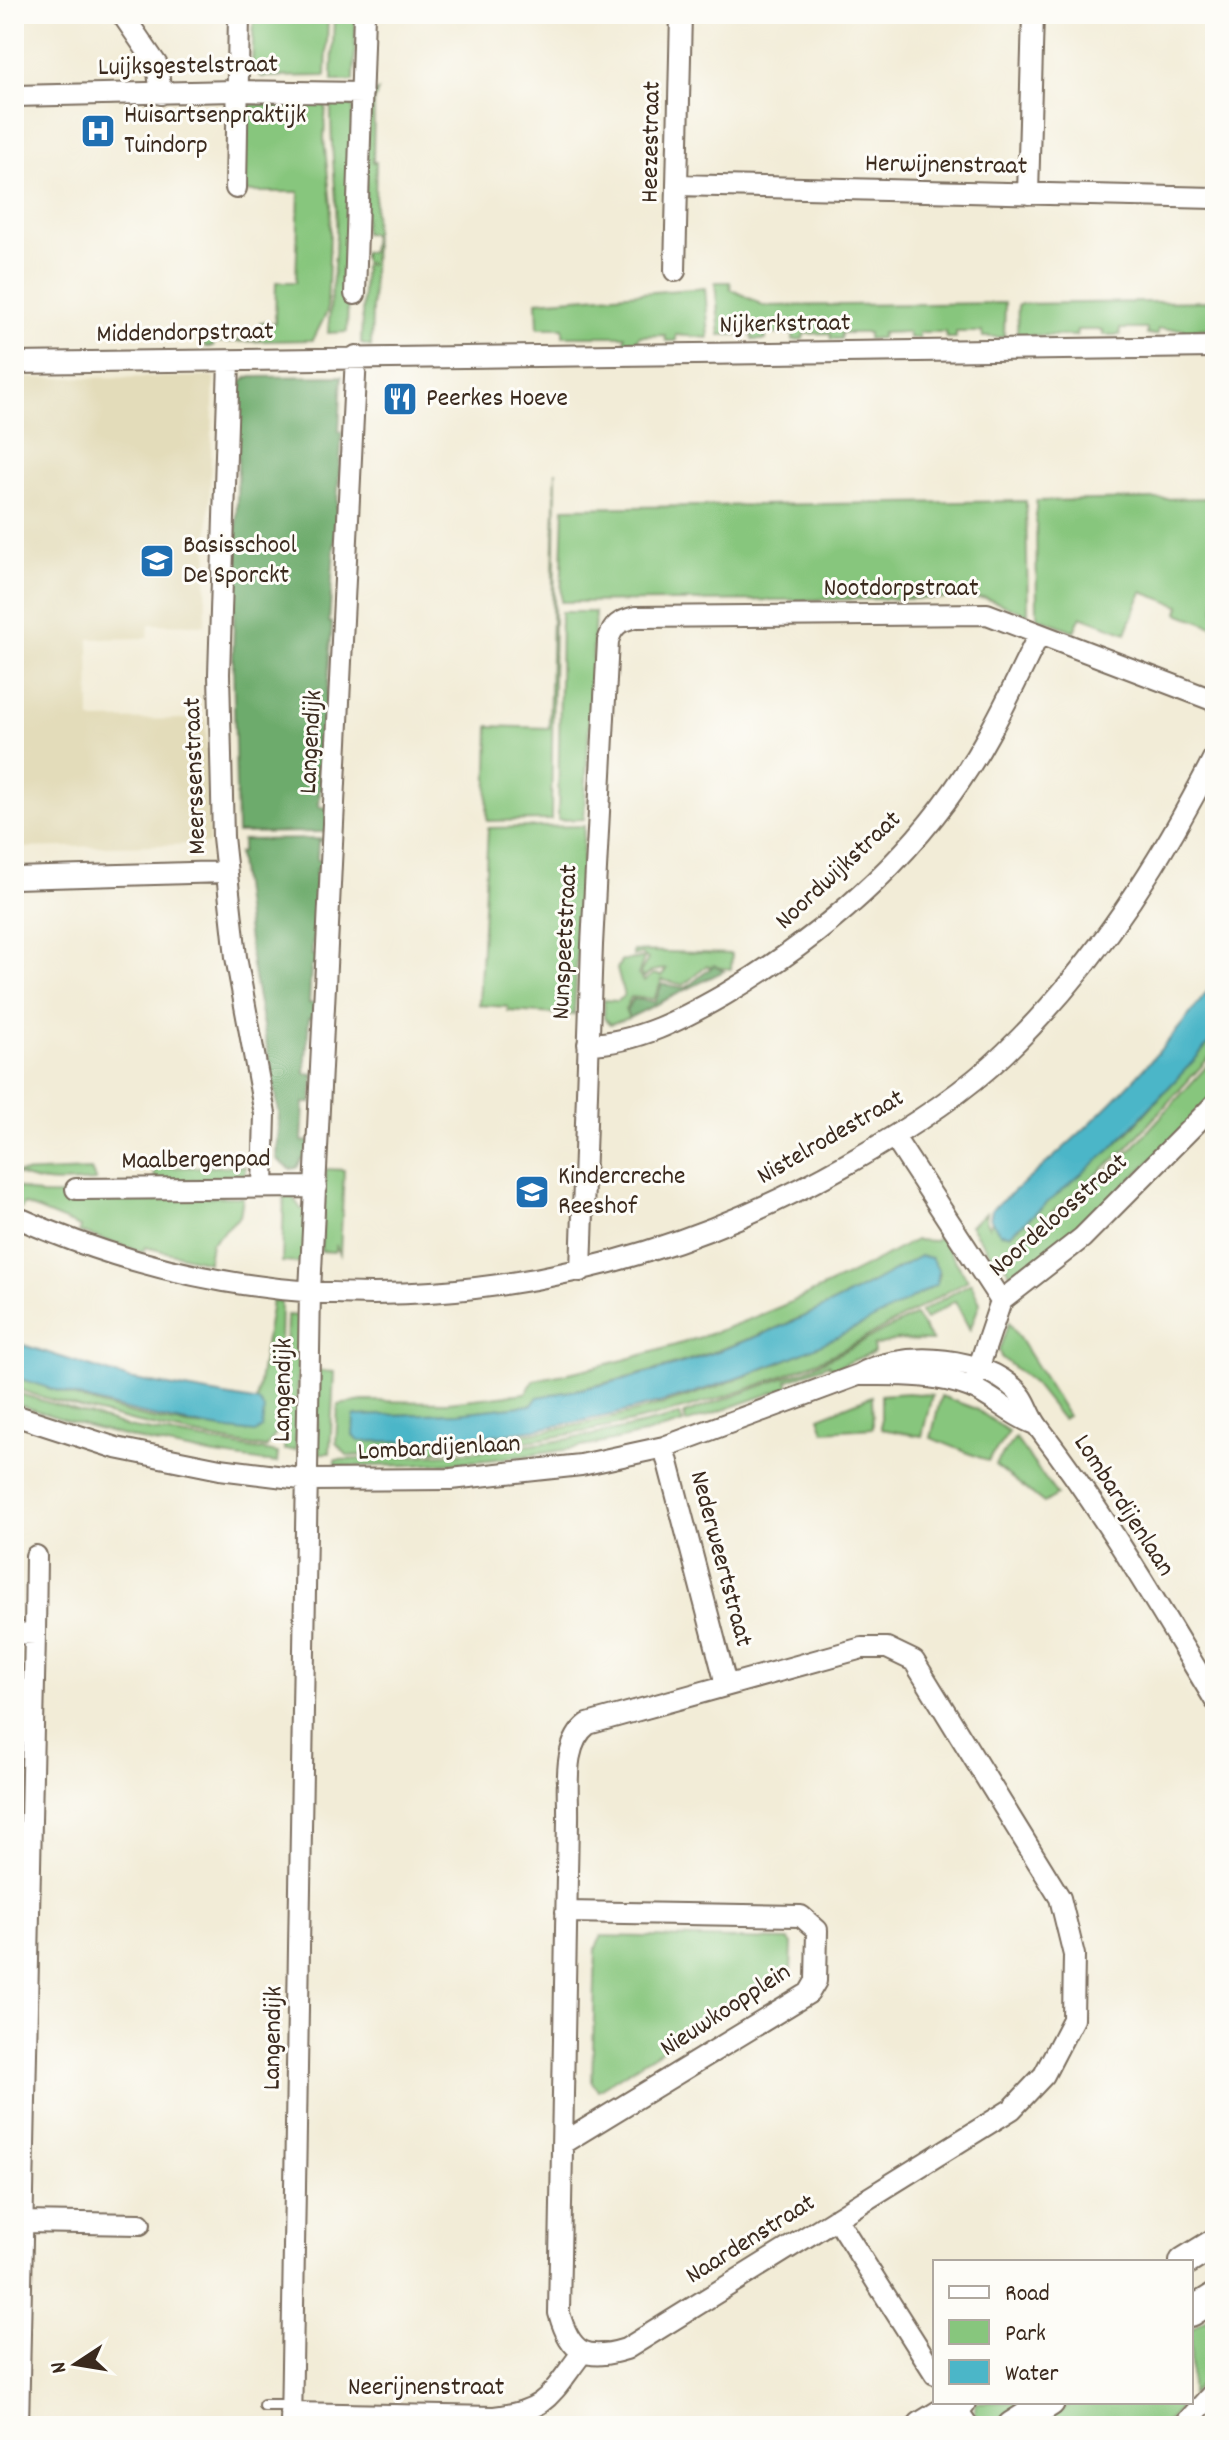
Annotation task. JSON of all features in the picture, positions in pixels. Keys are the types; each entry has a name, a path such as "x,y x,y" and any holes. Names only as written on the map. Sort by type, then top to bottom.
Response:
{"street":[{"path":"122,14 157,65 161,94"},
{"path":"236,188 235,91 239,14"},
{"path":"355,294 364,14"},
{"name":"Heezestraat","path":"675,271 681,14"},
{"path":"1028,194 1033,14"},
{"name":"Luijksgestelstraat","path":"14,96 235,91 362,93"},
{"name":"Herwijnenstraat","path":"677,185 1215,198"},
{"name":"Nijkerkstraat","path":"356,356 1215,347"},
{"name":"Middendorpstraat","path":"14,363 229,361 356,356"},
{"name":"Langendijk","path":"291,2414 310,1291 356,356"},
{"name":"Meerssenstraat","path":"229,361 219,674 225,872 236,957 265,1114 263,1186"},
{"name":"Nootdorpstraat","path":"620,621 636,617 973,612 987,614 1215,701"},
{"name":"Nunspeetstraat","path":"581,1271 588,1044 608,641 611,629 620,621"},
{"name":"Noordwijkstraat","path":"588,1044 625,1041 711,1002 775,965 843,911 894,863 935,814 989,735 1039,634"},
{"name":"Nistelrodestraat","path":"14,1216 105,1252 174,1272 247,1286 310,1291 467,1292 581,1271 677,1244 744,1217 894,1137 1003,1055 1071,981 1148,877 1215,755"},
{"path":"14,878 225,872"},
{"name":"Noordeloosstraat","path":"975,1378 1001,1301 1082,1238 1215,1104"},
{"path":"894,1137 1001,1301"},
{"name":"Maalbergenpad","path":"76,1189 316,1187"},
{"name":"Lombardijenlaan","path":"14,1415 116,1448 220,1469 309,1480 451,1479 581,1465 664,1447 889,1361 917,1358 975,1378 1008,1382 1029,1402 1035,1424 1077,1476 1215,1700"},
{"name":"Nederweertstraat","path":"664,1447 726,1684"},
{"path":"18,2426 23,2222 20,2055 23,1840 35,1634 36,1556"},
{"path":"14,1633 35,1634"},
{"name":"Naardenstraat","path":"862,1648 887,1648 914,1661 1060,1898 1074,1955 1073,2019 1044,2075 1012,2109 626,2349 606,2355 582,2353 571,2342 559,2313 566,1912 560,1820 571,1745 575,1733 588,1724 726,1684 862,1648"},
{"name":"Nieuwkoopplein","path":"563,2143 809,1993 816,1981 817,1930 801,1916 566,1912"},
{"path":"836,2218 933,2371"},
{"path":"23,2222 140,2224"},
{"path":"1187,2260 1215,2243"},
{"path":"1193,2311 1215,2297"},
{"name":"Neerijnenstraat","path":"291,2414 494,2417 525,2414 543,2403 582,2353"},
{"path":"1183,2426 1215,2391"},
{"path":"1012,2426 1047,2404"},
{"path":"922,2426 959,2409"}],"lane":[{"path":"264,2405 291,2414"}],"shaded area":[{"path":"214,377 205,625 149,624 148,638 89,639 90,720 206,719 209,844 14,848 14,378"}],"green space":[{"path":"254,14 328,14 326,76 262,77 252,68"},
{"path":"334,14 356,14 354,81 332,81"},
{"path":"378,91 374,101 373,162 376,162 371,347 361,344 364,266 370,264 364,263 364,252 371,252 373,234 364,233 369,93"},
{"path":"331,98 353,107 347,332 328,333 336,219"},
{"path":"326,103 324,139 331,205 327,312 313,340 214,342 213,347 205,347 204,341 259,340 260,322 275,323 276,282 296,282 299,192 240,192 239,105"},
{"path":"715,282 730,282 731,289 764,306 1005,303 1004,337 983,337 982,332 956,332 956,338 946,338 945,332 919,332 919,338 909,338 908,332 882,333 881,338 868,339 868,333 841,333 841,339 831,339 830,333 804,334 803,339 793,340 793,334 766,334 766,340 753,340 752,334 720,335"},
{"path":"705,288 709,338 676,335 676,341 666,341 665,335 639,336 638,341 625,342 625,336 563,336 563,328 538,328 537,301"},
{"path":"1215,301 1215,328 1195,329 1195,334 1184,335 1184,329 1158,329 1157,335 1147,335 1147,329 1120,329 1120,335 1103,335 1103,330 1077,330 1076,336 1017,335 1018,304"},
{"path":"342,376 339,432 342,432 322,764 330,765 329,789 320,789 319,807 328,808 327,832 237,833 233,658 240,384 248,377"},
{"path":"556,471 551,820 487,821 489,726 549,728"},
{"path":"1215,498 1215,627 1178,613 1180,606 1142,592 1126,633 1081,616 1074,631 1037,617 1036,501"},
{"path":"1026,501 1028,614 985,598 561,602 564,508"},
{"path":"561,612 595,612 584,819 558,820"},
{"path":"584,826 574,1015 508,1011 508,1007 479,1005 488,828"},
{"path":"326,839 318,842 317,860 325,861 325,869 316,869 314,910 323,911 321,937 313,937 312,955 320,956 320,966 311,966 309,1003 318,1004 317,1018 309,1018 305,1073 314,1074 312,1103 304,1103 302,1141 310,1142 309,1159 302,1159 297,1168 291,1170 277,1159 279,1113 252,966 238,853 242,852 242,840"},
{"path":"633,951 732,954 731,969 706,966 684,985 662,980 654,999 631,997 625,1010 629,1018 610,1024 604,1018 604,1000 617,1001 624,996 617,969 621,961 644,958 638,975 644,981 654,974 662,976 666,969 653,971 643,978 640,973 648,959 641,954 633,956"},
{"path":"714,965 724,971 629,1018 626,1011 633,999 655,1002 662,984 686,988"},
{"path":"1215,1035 1215,1051 1124,1151 995,1261 970,1225 986,1213 985,1220 989,1227 992,1220 1000,1233 1011,1234 1128,1133"},
{"path":"1215,1057 1215,1093 1192,1119 1119,1191 1013,1278 1001,1260 1127,1154"},
{"path":"245,1166 245,1178 155,1181 154,1168"},
{"path":"326,1169 344,1170 340,1254 336,1246 334,1252 321,1251"},
{"path":"91,1170 96,1181 44,1182 14,1173"},
{"path":"14,1186 41,1195 243,1197 240,1216 211,1243 208,1262 145,1247 143,1252 79,1232 80,1227 24,1204 21,1209 14,1205"},
{"path":"284,1195 292,1196 301,1209 307,1209 304,1263 282,1262"},
{"path":"939,1236 968,1280 825,1358 709,1402 591,1431 471,1448 348,1456 336,1443 338,1405 363,1401 448,1402 526,1393 534,1380 684,1343 822,1288 915,1240 935,1241","holes":["920,1256 931,1261 940,1273 937,1284 871,1320 729,1382 656,1406 581,1425 505,1436 429,1440 353,1435 355,1416 458,1413 532,1405 538,1397 687,1361 829,1305"]},
{"path":"971,1283 980,1303 970,1330 955,1301 925,1320 920,1312"},
{"path":"272,1301 281,1302 278,1431 266,1448 139,1423 14,1388 14,1376 105,1407 167,1422 230,1427 261,1425 263,1413 256,1402"},
{"path":"287,1315 299,1316 296,1450 284,1450"},
{"path":"915,1315 932,1341 896,1340 873,1346 874,1352 832,1369 829,1364 787,1381 789,1387 686,1423 684,1414 806,1370"},
{"path":"1009,1322 1068,1416 1062,1419 1034,1384 1001,1357 999,1350"},
{"path":"319,1371 334,1372 330,1453 317,1453"},
{"path":"14,1392 128,1427 278,1453 277,1463 210,1454 111,1433 14,1403"},
{"path":"881,1395 932,1395 922,1436 881,1429"},
{"path":"872,1396 873,1428 824,1431 819,1417"},
{"path":"941,1396 976,1409 1009,1432 988,1461 931,1438"},
{"path":"680,1415 683,1423 667,1428 543,1453 461,1463 335,1466 335,1460 423,1456 552,1442"},
{"path":"1015,1438 1057,1495 1044,1503 995,1465"},
{"path":"601,1936 788,1940 792,1944 791,1969 598,2090 592,2082 596,1948"},
{"path":"1215,2314 1215,2369 1193,2393 1193,2328"},
{"path":"975,2404 1034,2404 999,2426 981,2424 975,2414"},
{"path":"1072,2404 1183,2404 1163,2426 1037,2426"}],"water":[{"path":"1215,981 1215,1035 1198,1056 1110,1150 1010,1234 1000,1233 990,1219 992,1209 1111,1103 1165,1044"},
{"path":"920,1256 931,1258 939,1271 937,1284 870,1321 801,1353 659,1403 586,1421 511,1433 435,1440 359,1441 353,1435 354,1416 458,1413 532,1405 538,1397 639,1376 688,1361 783,1326 875,1282"},
{"path":"14,1342 129,1379 259,1402 264,1410 262,1428 255,1433 166,1419 21,1379 14,1376"}],"place":[{"name":"Huisartsenpraktijk Tuindorp","path":"98,131"},
{"name":"Peerkes Hoeve","path":"400,399"},
{"name":"Basisschool De Sporckt","path":"157,561"},
{"name":"Kindercreche Reeshof","path":"532,1192"}]}
